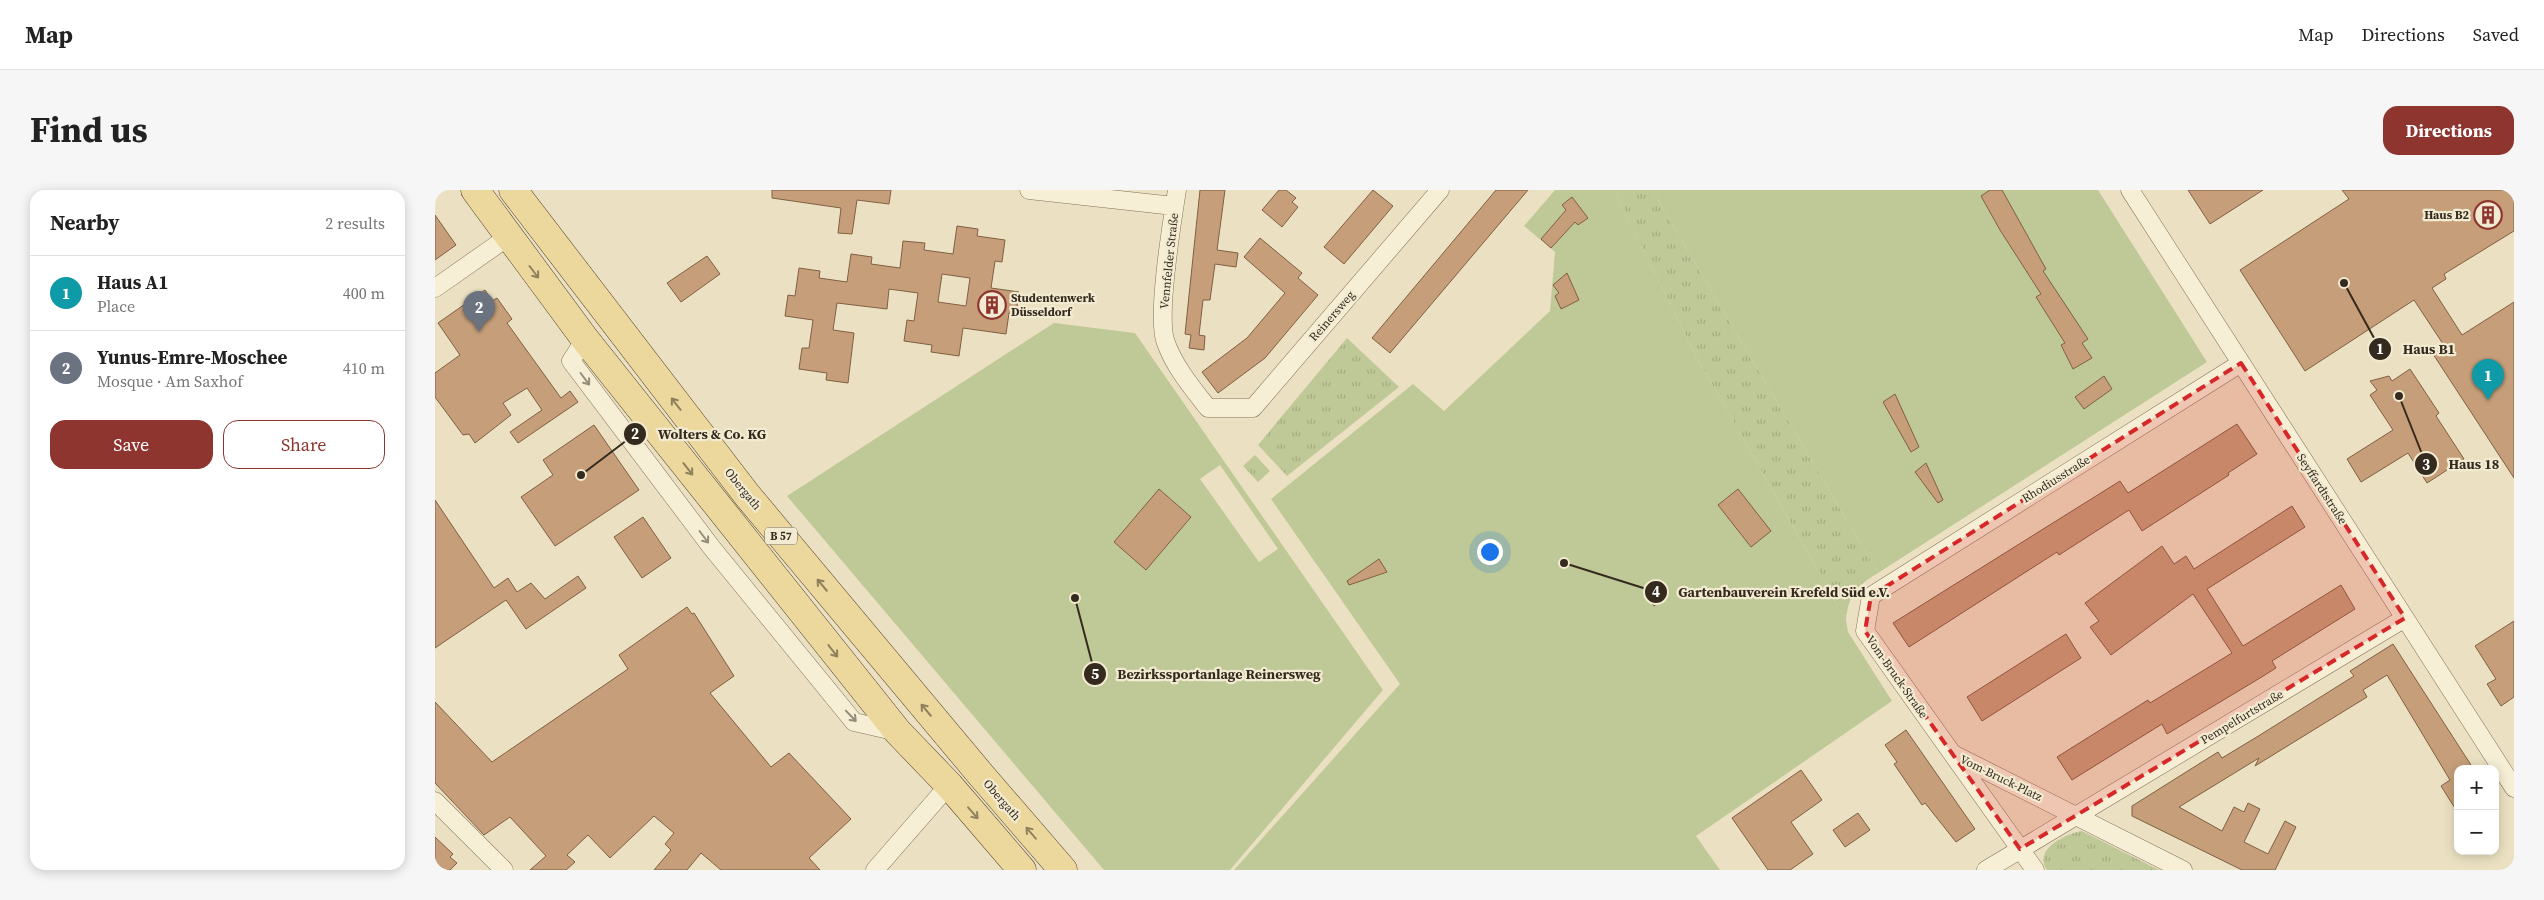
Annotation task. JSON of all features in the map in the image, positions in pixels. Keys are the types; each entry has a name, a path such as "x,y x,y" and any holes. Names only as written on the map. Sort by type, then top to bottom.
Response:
{"main road":[{"name":"B 57","path":"475,190 585,339 897,732 949,785 1023,870"},
{"name":"Obergath","path":"513,190 747,495 1063,870"}],"street":[{"path":"1029,190 1175,198"},
{"name":"Reinersweg","path":"1208,408 1253,408 1440,190"},
{"name":"Seyffardtstraße","path":"2130,190 2514,788"},
{"name":"Vennfelder Straße","path":"1175,198 1163,310 1165,340 1185,380 1208,408"},
{"path":"435,288 508,237"},
{"name":"Rhodiusstraße","path":"1871,596 2241,363"},
{"name":"Vom-Bruck-Straße","path":"1871,596 1865,631 1950,753"},
{"name":"Pempelfurtstraße","path":"2078,817 2405,618"},
{"name":"Vom-Bruck-Platz","path":"1950,753 2183,870"},
{"name":"Vom-Bruck-Platz","path":"1950,753 2035,870"},
{"path":"875,870 949,785"},
{"path":"435,801 504,870"},
{"path":"1986,870 2078,817"}],"highlighted area":[{"path":"2241,363 2405,618 2020,849 1865,631 1871,596"}],"green space":[{"path":"1555,190 1614,190 1696,356 1846,620 1848,632 1892,701 1696,836 1720,870 1234,870 1400,684 1271,499 1413,384 1444,411 1550,311 1555,252 1524,226"},
{"path":"1614,190 1652,190 1878,573 1864,582 1855,592 1849,604 1846,620 1696,356"},
{"path":"1652,190 2098,190 2207,362 1878,573"},
{"path":"1054,323 1135,333 1383,690 1230,870 1104,870 787,496","holes":["1220,465 1278,549 1259,562 1200,479","1159,489 1191,517 1146,569"]},
{"path":"1347,338 1399,387 1287,476 1258,445"},
{"path":"1255,455 1270,471 1258,482 1243,466"},
{"path":"2082,831 2159,870 2047,870 2044,856 2047,850 2059,839"}],"building":[{"path":"772,190 891,190 889,204 857,200 852,234 838,233 841,208 772,198"},
{"path":"1200,190 1225,190 1217,250 1238,253 1236,267 1215,264 1210,300 1203,300 1199,335 1205,336 1204,350 1189,348 1191,335 1185,334"},
{"path":"1279,190 1286,190 1296,198 1292,202 1298,207 1282,227 1262,210"},
{"path":"1373,190 1393,206 1344,264 1324,247"},
{"path":"1496,190 1528,190 1390,353 1372,338"},
{"path":"1990,190 2002,190 2046,269 2043,271 2088,339 2082,343 2092,358 2073,369 2061,345 2065,343 2036,297 2041,294 2000,230 1981,196"},
{"path":"2188,190 2263,190 2210,224"},
{"path":"2342,190 2514,190 2514,231 2444,274 2446,279 2432,288 2462,335 2514,302 2514,478 2433,354 2445,347 2414,300 2305,371 2240,270 2349,199"},
{"path":"1572,197 1588,218 1578,225 1575,222 1551,248 1541,239 1566,210 1562,205"},
{"path":"435,215 456,245 435,260"},
{"name":"Studentenwerk Düsseldorf","path":"957,226 978,229 977,236 1005,240 1002,262 995,261 991,288 1019,292 1016,314 1009,313 1006,334 963,328 959,356 931,352 932,345 904,341 907,320 914,321 918,293 889,289 887,309 837,303 833,330 854,333 848,383 826,380 827,373 799,369 802,348 809,348 813,320 785,316 788,295 795,296 799,268 820,271 819,278 847,282 851,254 872,257 871,264 900,268 903,241 925,243 924,250 953,254","holes":["942,274 970,278 966,306 938,302"]},
{"path":"1260,238 1302,273 1298,278 1318,295 1265,358 1218,393 1202,372 1247,338 1285,293 1244,257"},
{"path":"707,256 720,274 681,302 667,283"},
{"path":"1567,273 1579,300 1561,309 1555,296 1559,293 1553,285"},
{"path":"485,290 492,301 497,298 512,319 507,323 561,398 570,391 578,402 518,443 510,432 542,410 527,388 503,403 511,415 475,443 469,434 463,435 435,397 435,373 460,355 438,323"},
{"path":"2410,369 2439,413 2436,416 2464,459 2427,483 2408,453 2361,482 2347,459 2393,430 2370,395 2377,390 2370,381 2389,376 2392,381"},
{"path":"2104,376 2112,389 2084,409 2075,397"},
{"path":"1895,394 1919,447 1911,452 1883,402"},
{"path":"2237,424 2257,454 2228,473 2229,475 2142,531 2129,510 2059,555 2057,552 1909,647 1893,623 2120,481 2128,493"},
{"path":"594,425 639,490 555,546 521,497 553,475 543,460"},
{"path":"1926,463 1943,500 1938,503 1915,472"},
{"path":"1159,489 1191,517 1146,570 1114,542"},
{"path":"1738,489 1771,531 1751,547 1718,505"},
{"path":"435,500 494,588 508,578 517,592 531,583 545,599 578,576 586,588 526,629 506,600 435,648"},
{"path":"2292,506 2305,527 2207,589 2243,646 2341,585 2355,609 2272,661 2276,668 2260,678 2167,734 2162,724 2072,780 2057,757 2148,700 2150,703 2232,653 2193,594 2111,655 2090,627 2099,621 2085,603 2162,546 2174,564 2186,556 2194,569"},
{"path":"643,517 671,558 642,578 614,537"},
{"path":"1379,559 1387,572 1349,585 1347,581"},
{"path":"1657,584 1667,596 1654,606 1645,594"},
{"path":"687,607 692,614 694,613 734,676 710,693 771,767 789,753 851,819 809,858 820,870 721,870 701,853 687,870 654,870 671,850 665,844 674,833 654,816 610,858 588,835 567,855 575,862 566,870 530,870 546,856 510,817 484,835 435,783 435,702 492,762 628,669 619,655"},
{"path":"2514,621 2514,697 2501,706 2487,684 2496,679 2475,646"},
{"path":"2066,634 2081,658 1982,721 1967,697"},
{"path":"2393,644 2471,765 2454,765 2454,807 2441,786 2450,780 2387,675 2363,690 2367,697 2255,766 2259,758 2179,807 2222,831 2234,807 2244,812 2248,803 2260,809 2244,842 2268,854 2285,821 2296,827 2275,870 2242,870 2132,816 2132,806 2218,752 2222,758 2260,735 2354,676 2350,671"},
{"path":"1906,730 1975,829 1956,842 1925,803 1922,805 1894,764 1897,762 1885,745"},
{"path":"1801,770 1822,800 1791,822 1813,854 1790,870 1768,870 1732,818"},
{"path":"1858,813 1870,830 1845,847 1833,830"},
{"path":"435,837 453,854 450,857 457,863 450,870 440,870 435,865"}],"place":[{"name":"Haus B2","path":"2488,215"},
{"name":"Haus B1","path":"2344,283"},
{"name":"Studentenwerk Düsseldorf","path":"992,305"},
{"name":"Yunus-Emre-Moschee","path":"479,332"},
{"name":"Haus 18","path":"2399,396"},
{"name":"Haus A1","path":"2488,400"},
{"name":"Wolters & Co. KG","path":"581,475"},
{"name":"Gartenbauverein Krefeld Süd e.V.","path":"1564,563"},
{"name":"Bezirkssportanlage Reinersweg","path":"1075,598"}]}
